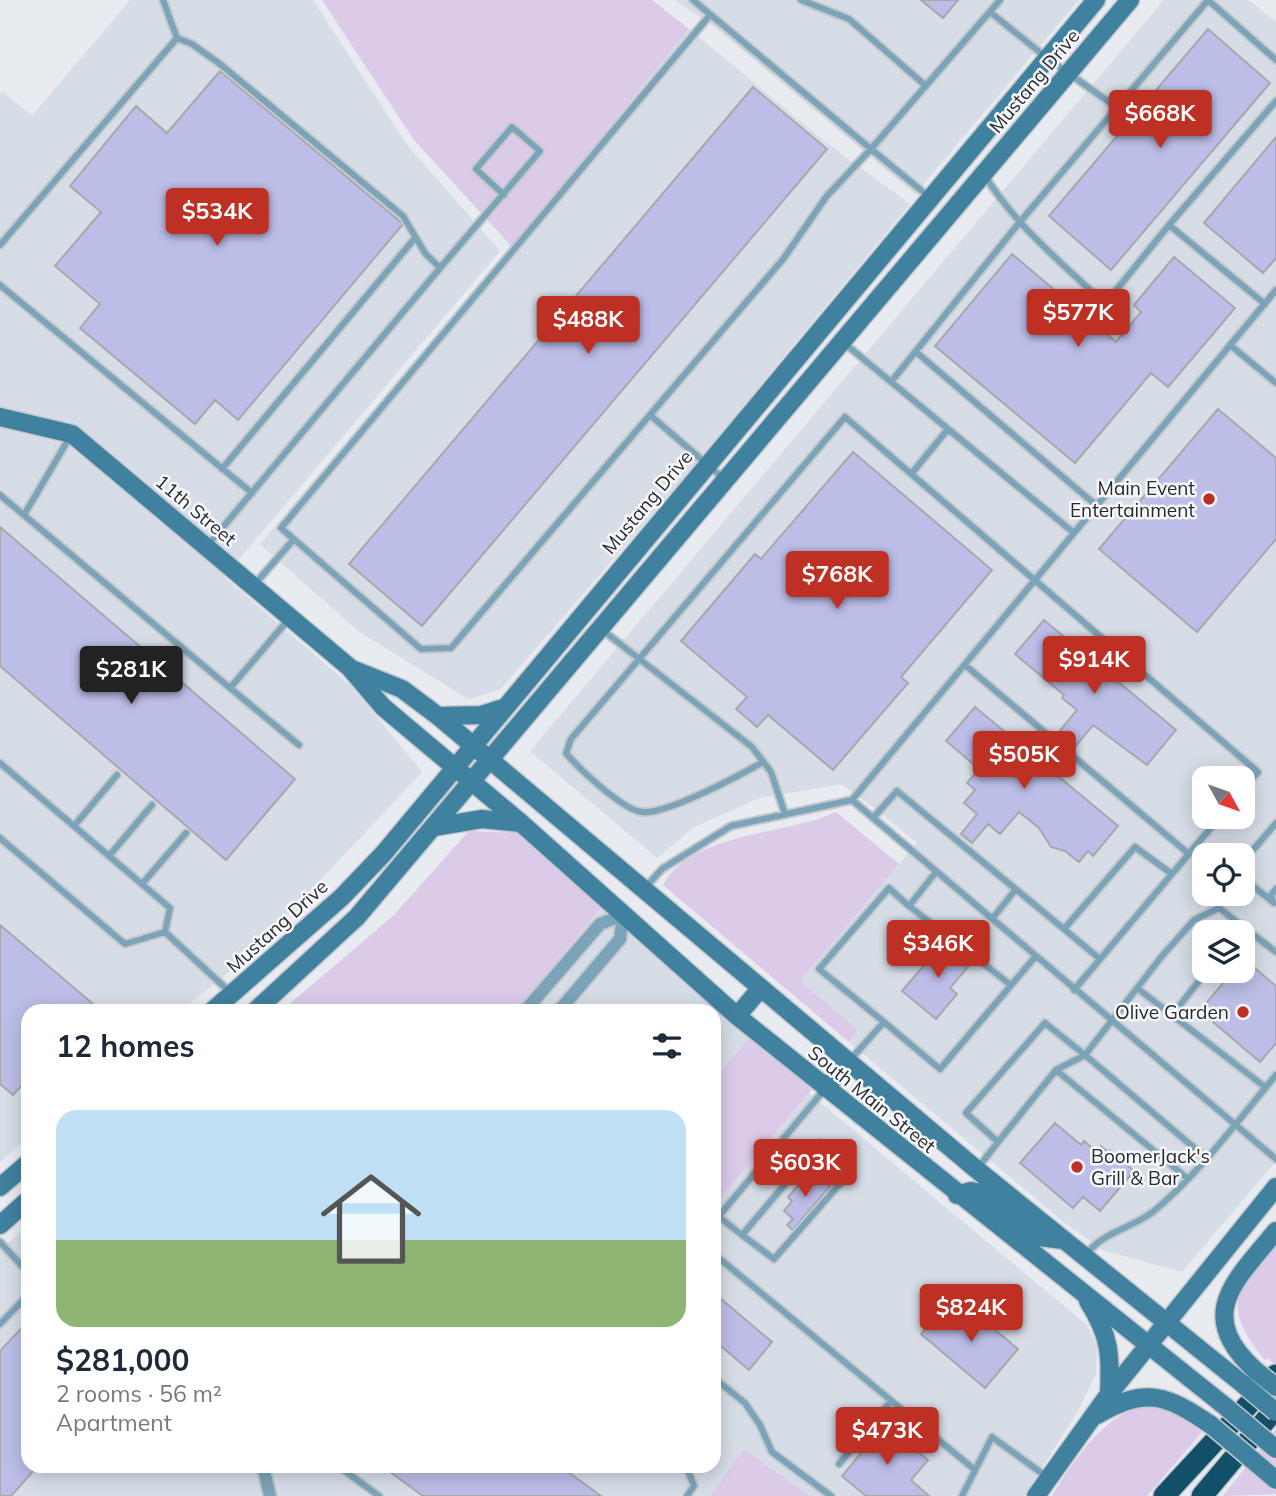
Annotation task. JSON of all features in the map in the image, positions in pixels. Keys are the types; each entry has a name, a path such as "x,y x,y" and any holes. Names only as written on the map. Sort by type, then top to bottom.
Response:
{"highway":[{"path":"1164,1496 1266,1373"},
{"path":"1202,1496 1276,1410"}],"main road":[{"name":"Mustang Drive","path":"220,1004 342,897 384,853 502,708 1096,0"},
{"name":"Mustang Drive","path":"263,1004 357,917 434,828 1130,0"},
{"path":"822,326 842,342"},
{"name":"11th Street","path":"0,417 72,433 349,667 383,707 454,767"},
{"name":"11th Street","path":"349,667 402,689 472,745"},
{"path":"438,716 481,715 502,708"},
{"name":"South Main Street","path":"472,745 976,1170 1276,1410"},
{"name":"South Main Street","path":"454,767 521,823 737,1016 957,1195 1149,1343 1276,1449"},
{"path":"434,828 482,818 521,823"},
{"path":"623,915 643,890"},
{"path":"737,1016 760,989"},
{"path":"825,1088 849,1062"},
{"path":"0,1187 21,1169"},
{"path":"1036,1496 1087,1421 1276,1187"},
{"path":"957,1195 971,1191 982,1193 1039,1237 1063,1240"},
{"path":"0,1225 21,1206"},
{"path":"1276,1231 1232,1285 1224,1306 1229,1339 1240,1356 1266,1373 1276,1387"},
{"path":"1082,1292 1105,1329 1110,1350 1109,1394"},
{"path":"1087,1421 1117,1403 1145,1396 1171,1401 1211,1425 1276,1480"}],"street":[{"path":"531,1004 600,924 623,915 620,939 565,1004"},
{"path":"264,1473 270,1496"}],"lane":[{"path":"163,0 177,38 211,57 403,216 415,239 440,268"},
{"path":"693,0 930,198"},
{"path":"801,0 849,19 926,86"},
{"path":"710,15 281,528 421,649 451,648 784,258 826,197 1000,0"},
{"path":"891,382 1019,223 1208,0 1276,60"},
{"path":"989,12 1068,74 1116,107"},
{"path":"0,244 177,38"},
{"path":"984,174 1019,223 1105,304 1276,101"},
{"path":"207,547 440,268 503,195 540,151 512,127 476,169 503,195"},
{"path":"1169,225 1265,304"},
{"path":"222,469 415,239"},
{"path":"0,285 94,360 252,494"},
{"path":"643,890 662,869 731,826 852,800 1276,290"},
{"path":"842,342 1074,533"},
{"path":"1230,345 1276,383"},
{"path":"916,352 1097,506"},
{"path":"650,415 726,481"},
{"path":"763,762 686,800 645,813 629,809 566,753 571,739 845,417 1251,766"},
{"path":"912,473 948,429"},
{"path":"24,515 72,433"},
{"path":"0,495 299,745"},
{"path":"253,587 294,540"},
{"path":"230,688 290,618"},
{"path":"601,629 752,747 771,772 785,814"},
{"path":"965,664 1189,854"},
{"path":"0,763 170,908 165,932"},
{"path":"74,826 117,775"},
{"path":"873,818 897,791 1100,959"},
{"path":"852,800 1276,1159"},
{"path":"109,856 152,805"},
{"path":"1255,848 1276,823"},
{"path":"1074,990 1209,830"},
{"path":"142,884 186,833"},
{"path":"0,838 125,944 165,932"},
{"path":"1064,929 1135,847 1172,874"},
{"path":"909,906 936,872"},
{"path":"1011,985 888,888 819,969 940,1069 1035,957"},
{"path":"1255,888 1275,905"},
{"path":"992,919 1016,889"},
{"path":"1275,905 1271,895 1276,889"},
{"path":"1194,920 1219,908 1236,920"},
{"path":"976,1170 1056,1070 1085,1055 1192,922"},
{"path":"165,932 232,994"},
{"path":"1255,935 1276,952"},
{"path":"1172,1015 1197,983"},
{"path":"1137,988 1265,1087"},
{"path":"849,1062 884,1022"},
{"path":"998,1142 966,1114 1045,1023 1205,1157"},
{"path":"1056,1070 1187,1178"},
{"path":"1085,1257 1094,1244 1154,1211 1187,1178 1276,1074"},
{"path":"721,1213 825,1088"},
{"path":"742,1235 820,1143"},
{"path":"721,1222 774,1259 852,1170"},
{"path":"0,1242 21,1265"},
{"path":"721,1260 975,1470"},
{"path":"0,1324 21,1302"},
{"path":"721,1384 745,1403 760,1425 772,1452 831,1496"},
{"path":"839,1464 891,1401"},
{"path":"962,1496 992,1437 1047,1477"},
{"path":"348,1473 379,1496"},
{"path":"687,1496 694,1486 689,1473"}],"shaded area":[{"path":"130,0 313,0 407,145 500,251 224,577 352,687 422,772 250,955 189,1004 21,1004 21,1144 0,1162 0,93 2,91 32,116"},
{"path":"322,0 652,0 689,29 512,247 414,140"},
{"path":"675,0 1079,0 915,194 717,29"},
{"path":"1164,0 1249,0 1276,22 1276,1161 1182,1272 1102,1250 1060,1219 849,1042 858,1030 799,981 917,843 841,784 760,798 694,827 657,858 530,751"},
{"path":"689,29 828,144 910,204 681,481 500,690 468,699 358,631 260,544 512,247"},
{"path":"836,812 899,864 800,981 858,1030 849,1042 663,885 677,867 717,844 815,820"},
{"path":"469,831 519,833 601,907 525,1004 289,1004 393,916"},
{"path":"601,907 714,1004 525,1004"},
{"path":"721,1010 751,1036 721,1071"},
{"path":"751,1036 813,1088 721,1198 721,1071"},
{"path":"809,1093 1087,1325 1097,1346 1096,1374 1078,1411 1024,1496 809,1496 744,1450 710,1496 0,1496 0,1251 21,1231 21,1473 721,1473 721,1198"},
{"path":"1276,1238 1274,1364 1268,1358 1265,1360 1251,1341 1238,1311 1243,1285"},
{"path":"1145,1405 1175,1414 1202,1432 1147,1496 1052,1496 1080,1454 1103,1429 1130,1410"},
{"path":"1276,1429 1276,1494 1223,1496"},
{"path":"744,1449 809,1496 710,1496"}],"building":[{"path":"921,0 958,0 943,18"},
{"path":"1208,29 1270,83 1111,270 1049,216"},
{"path":"220,71 403,224 238,420 215,400 195,424 80,328 100,304 55,266 101,212 70,186 136,106 167,133"},
{"path":"753,87 827,149 422,626 349,564"},
{"path":"1276,137 1276,258 1263,273 1204,223"},
{"path":"1012,254 1116,342 1141,312 1134,305 1174,257 1235,308 1168,387 1151,373 1075,463 935,346"},
{"name":"Main Event Entertainment","path":"1218,409 1276,458 1276,539 1197,632 1099,549"},
{"path":"853,452 992,570 901,677 908,683 833,770 768,715 757,727 736,709 747,697 681,641 755,554 761,559"},
{"path":"0,527 295,779 226,860 0,666"},
{"path":"1044,620 1176,730 1147,765 1093,725 1075,747 1058,733 1077,710 1062,698 1064,695 1015,654"},
{"path":"975,707 1118,826 1093,856 1088,851 1079,862 1065,851 1051,847 1039,828 1019,812 1000,834 988,824 972,843 961,834 977,814 964,803 975,790 967,783 979,769 946,741"},
{"path":"0,925 92,1003 21,1004 21,1086 13,1095 0,1084"},
{"path":"946,940 972,962 950,988 957,994 936,1019 902,991"},
{"name":"Olive Garden","path":"1255,968 1276,986 1276,1043 1260,1062 1213,1022 1217,1017 1204,1006 1223,983 1255,983"},
{"name":"BoomerJack's Grill & Bar","path":"1055,1123 1081,1145 1084,1141 1097,1152 1101,1146 1108,1152 1110,1150 1134,1171 1100,1211 1083,1197 1073,1208 1020,1163"},
{"path":"816,1173 830,1186 793,1230 787,1225 793,1219 784,1211 792,1201 788,1197 801,1182 805,1186"},
{"path":"721,1299 772,1342 749,1370 721,1346"},
{"path":"955,1302 977,1321 980,1317 1018,1349 985,1388 921,1334 930,1323 934,1326"},
{"path":"21,1328 21,1473 32,1473 11,1496 0,1496 0,1351"},
{"path":"885,1424 928,1460 911,1480 929,1496 866,1496 842,1476"},
{"path":"392,1473 570,1473 601,1496 423,1496"}],"place":[{"name":"Main Event Entertainment","path":"1209,499"},
{"name":"Olive Garden","path":"1243,1012"},
{"name":"BoomerJack's Grill & Bar","path":"1077,1167"}]}
